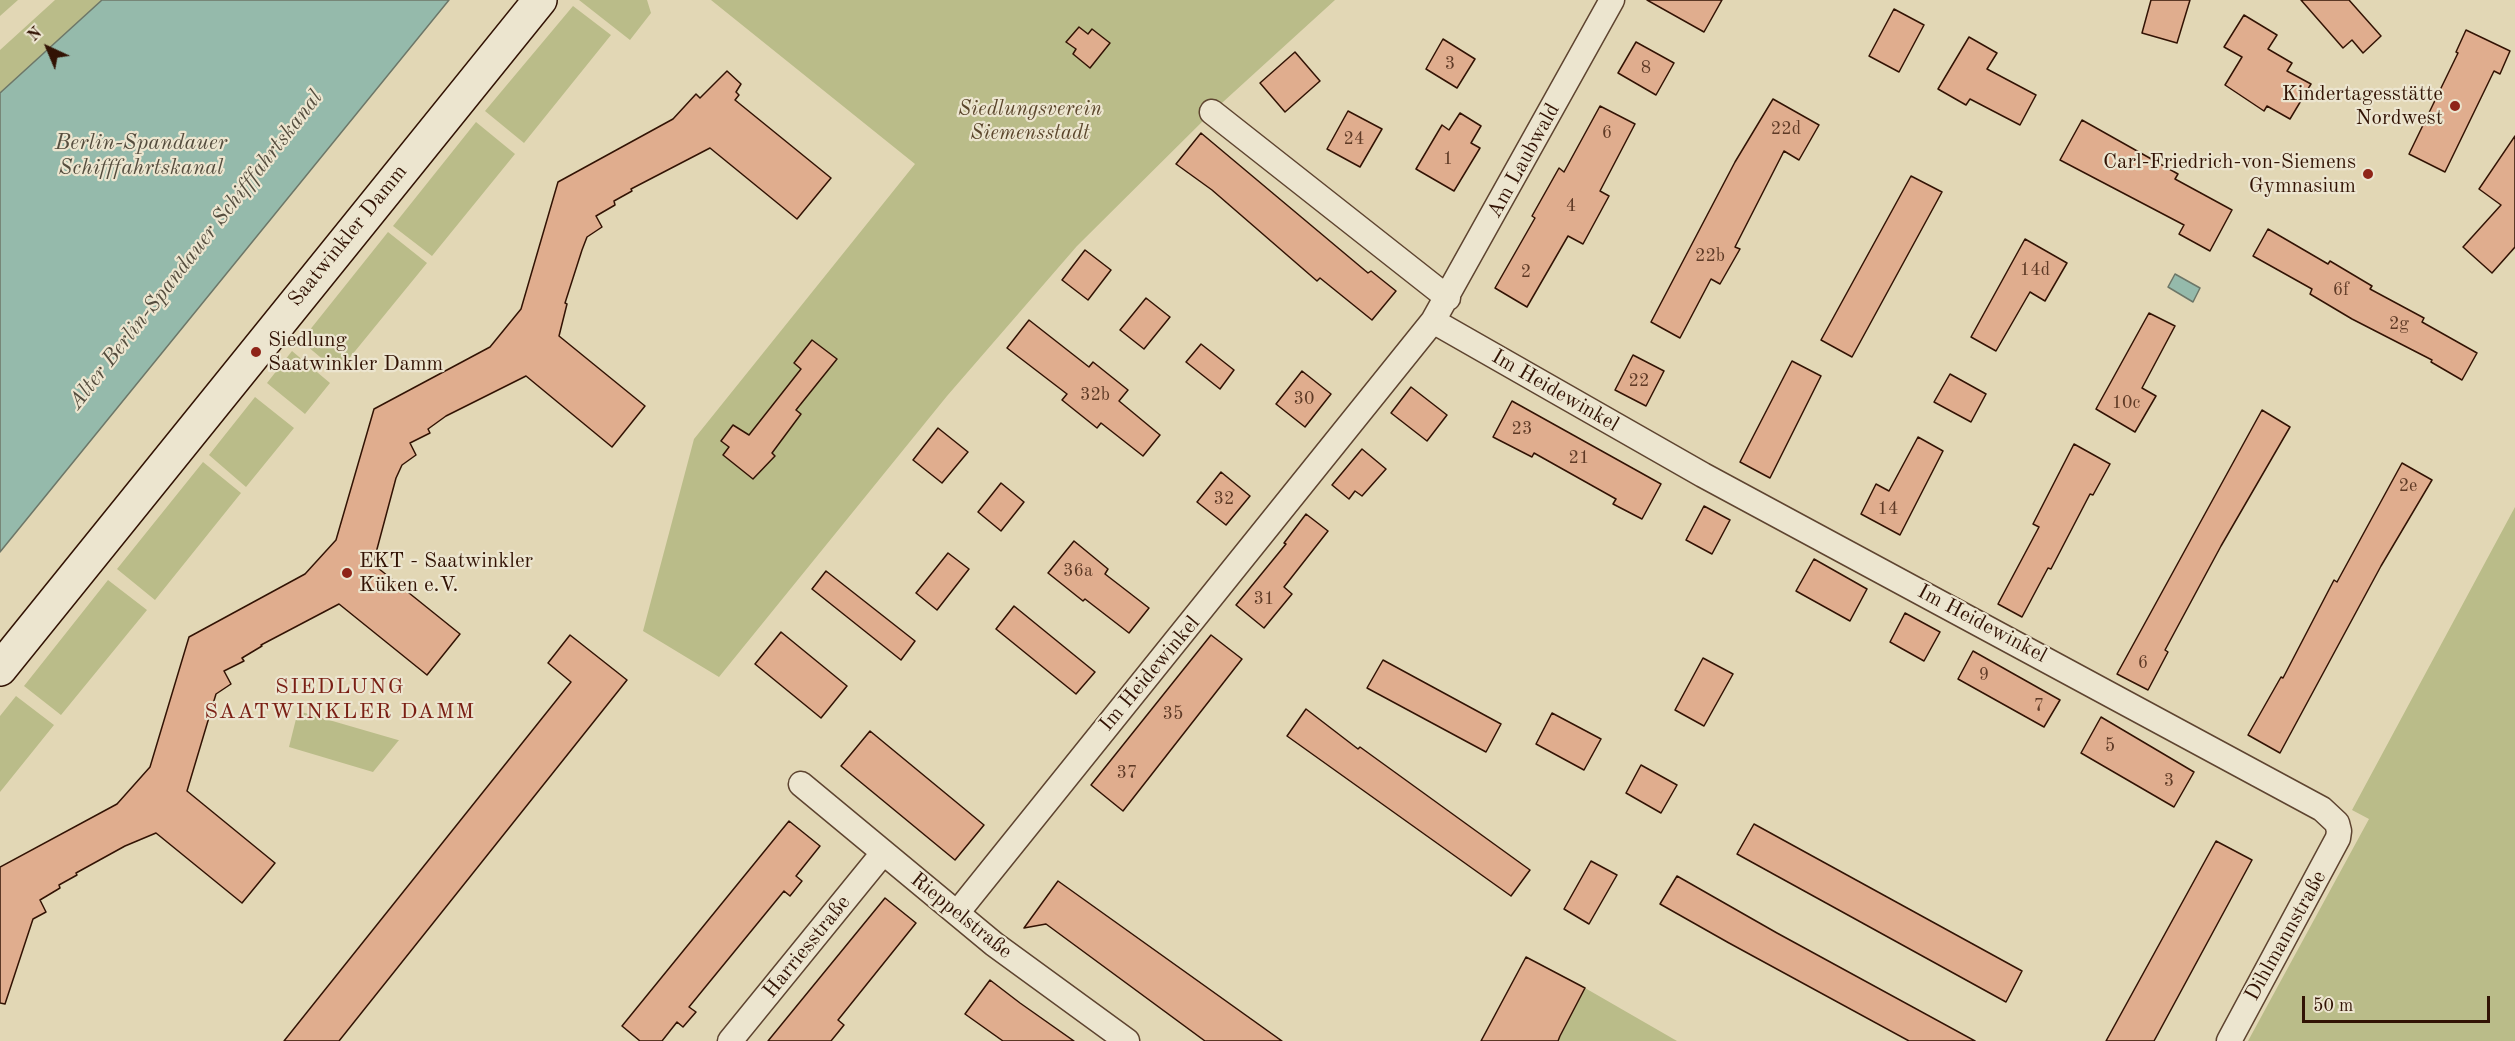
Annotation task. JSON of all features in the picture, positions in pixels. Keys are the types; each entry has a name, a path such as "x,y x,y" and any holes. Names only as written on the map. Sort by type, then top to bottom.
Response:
{"main road":[{"name":"Saatwinkler Damm","path":"0,669 540,0"}],"street":[{"name":"Am Laubwald","path":"1434,321 1612,0"},
{"path":"1212,112 1448,298"},
{"name":"Im Heidewinkel","path":"957,913 1434,321 1703,475 2322,809 2337,823 2339,831"},
{"name":"Rieppelstraße","path":"801,784 957,913 1127,1041"},
{"name":"Dihlmannstraße","path":"2229,1041 2328,858 2339,831"},
{"name":"Harriesstraße","path":"730,1041 883,853"}],"green space":[{"path":"0,0 18,0 0,16"},
{"path":"55,0 102,0 0,93 0,50"},
{"path":"579,0 647,0 651,13 630,40"},
{"name":"Siedlungsverein Siemensstadt","path":"711,0 1335,0 1212,112 1077,246 947,396 719,677 643,631 694,439 915,164"},
{"path":"573,6 611,35 524,143 485,111"},
{"path":"476,122 515,154 432,256 393,226"},
{"path":"388,232 427,263 338,372 301,341"},
{"path":"292,351 330,383 305,414 267,383"},
{"path":"255,397 294,428 246,487 209,455"},
{"path":"203,462 241,493 155,600 117,569"},
{"path":"2515,507 2515,1041 2248,1041 2369,819 2352,810"},
{"path":"108,580 147,610 61,715 24,686"},
{"path":"16,696 54,725 0,792 0,716"},
{"path":"298,711 399,740 373,772 289,747"},
{"path":"1585,988 1677,1041 1558,1041"}],"water":[{"name":"Berlin-Spandauer Schifffahrtskanal","path":"102,0 449,0 0,552 0,93"},
{"path":"2175,274 2200,288 2193,302 2168,287"}],"building":[{"path":"1647,0 1722,0 1704,32"},
{"path":"2151,0 2190,0 2177,43 2142,33"},
{"path":"2301,0 2349,0 2381,36 2363,53 2352,40 2343,48"},
{"path":"1894,9 1924,25 1899,72 1869,56"},
{"path":"2244,15 2277,35 2268,49 2292,63 2287,71 2311,84 2290,119 2267,106 2264,111 2225,85 2242,57 2224,47"},
{"path":"1079,27 1088,34 1092,29 1110,43 1090,68 1073,54 1076,49 1066,42"},
{"name":"Kindertagesstätte Nordwest","path":"2466,30 2510,51 2500,74 2494,71 2445,172 2409,154 2458,53 2456,52"},
{"path":"1969,37 1997,53 1987,69 2036,95 2020,125 1970,99 1966,105 1938,89"},
{"path":"1443,39 1475,59 1457,88 1426,69"},
{"path":"1636,42 1674,63 1656,95 1618,73"},
{"path":"1295,52 1320,81 1285,112 1260,83"},
{"path":"727,71 741,84 736,92 739,95 735,100 831,178 797,219 710,148 631,189 632,191 614,201 615,205 596,216 602,227 587,237 565,303 567,304 559,336 645,406 612,447 526,376 446,416 428,429 430,433 410,443 416,455 402,465 396,478 373,564 460,634 427,675 339,604 261,645 242,658 244,661 224,671 231,684 216,694 187,791 275,863 242,903 156,833 125,846 76,873 77,875 59,885 60,888 40,900 46,912 33,919 5,1004 0,1003 0,867 117,804 150,767 189,637 305,574 336,540 374,409 490,347 521,309 558,182 673,119 696,94 700,98"},
{"path":"1773,99 1819,125 1799,160 1784,151 1735,247 1740,249 1720,284 1711,279 1680,338 1651,322 1735,162"},
{"path":"1600,106 1635,124 1600,191 1609,196 1583,244 1568,236 1527,307 1495,288 1535,218 1532,216 1559,168 1564,172"},
{"path":"1348,111 1382,129 1360,167 1327,149"},
{"path":"1460,113 1481,126 1471,143 1480,148 1454,191 1416,169 1442,125 1449,130"},
{"path":"2082,120 2178,174 2175,179 2232,210 2210,251 2179,234 2184,225 2060,160"},
{"path":"1201,133 1368,273 1371,271 1396,291 1372,320 1320,278 1317,281 1212,190 1176,164"},
{"path":"2515,136 2515,247 2492,273 2463,247 2501,205 2479,189"},
{"path":"1911,176 1942,192 1852,357 1821,340"},
{"path":"2268,229 2328,264 2330,261 2372,286 2370,289 2424,318 2422,322 2477,353 2462,380 2431,362 2432,360 2352,319 2310,294 2312,289 2253,256"},
{"path":"2025,239 2067,263 2045,301 2030,292 1996,351 1971,337"},
{"path":"1085,250 1111,270 1088,300 1062,280"},
{"path":"1146,298 1170,317 1144,349 1120,330"},
{"path":"2149,313 2175,326 2142,388 2156,396 2135,432 2096,409"},
{"path":"1029,320 1089,367 1093,362 1128,390 1119,401 1160,435 1143,456 1101,423 1097,428 1062,400 1067,394 1007,348"},
{"path":"812,340 837,359 796,410 801,414 772,453 775,456 753,479 723,455 729,447 721,441 733,425 749,435 801,369 794,363"},
{"path":"1201,344 1234,370 1220,389 1186,362"},
{"path":"1633,355 1664,371 1646,406 1615,390"},
{"path":"1792,361 1821,376 1770,478 1740,462"},
{"path":"1302,371 1331,394 1305,427 1276,404"},
{"path":"1950,374 1986,394 1971,422 1934,402"},
{"path":"1411,387 1447,415 1427,441 1391,413"},
{"path":"1512,401 1661,484 1642,519 1613,504 1616,499 1534,453 1532,457 1493,437"},
{"path":"2262,410 2290,427 2221,546 2165,650 2168,652 2148,690 2117,674"},
{"path":"938,428 968,452 942,483 913,460"},
{"path":"1918,437 1943,451 1900,535 1861,514 1876,484 1889,491"},
{"path":"2074,444 2110,464 2093,495 2090,494 2051,569 2048,568 2022,617 1998,604 2039,527 2033,524"},
{"path":"1362,449 1386,469 1362,496 1355,491 1349,499 1332,485"},
{"path":"2402,463 2432,480 2381,566 2280,753 2248,735 2281,677 2283,678 2334,580 2337,582"},
{"path":"1221,472 1250,496 1226,525 1197,502"},
{"path":"1001,483 1024,502 1001,531 978,512"},
{"path":"1704,506 1730,520 1712,554 1686,540"},
{"path":"1306,514 1328,531 1284,587 1292,594 1264,628 1236,605 1286,544 1284,543"},
{"path":"1074,541 1108,569 1105,574 1149,608 1129,633 1048,573"},
{"path":"948,553 969,569 937,610 916,593"},
{"path":"1814,559 1867,589 1850,621 1796,591"},
{"path":"826,571 915,641 901,660 812,589"},
{"path":"1014,606 1095,672 1076,694 996,629"},
{"path":"1905,613 1940,632 1924,661 1890,642"},
{"path":"781,632 847,686 821,718 755,664"},
{"path":"570,635 627,680 339,1041 284,1041 571,682 548,663"},
{"path":"1211,635 1242,659 1123,811 1091,785"},
{"path":"1973,651 2060,700 2044,727 1958,679"},
{"path":"1703,658 1733,674 1704,726 1675,710"},
{"path":"1383,660 1501,724 1486,752 1367,688"},
{"path":"1306,709 1358,749 1360,747 1530,870 1511,896 1287,736"},
{"path":"1552,713 1601,739 1584,770 1536,744"},
{"path":"2101,717 2194,772 2174,807 2081,753"},
{"path":"870,731 984,825 955,860 841,766"},
{"path":"1641,765 1677,785 1661,813 1626,793"},
{"path":"789,821 820,846 796,876 802,881 790,896 784,891 689,1007 696,1012 683,1027 677,1022 662,1041 640,1041 622,1026"},
{"path":"1754,824 2022,971 2006,1002 1737,854"},
{"path":"2216,841 2252,860 2154,1041 2106,1041"},
{"path":"1591,861 1617,875 1589,924 1564,909"},
{"path":"1677,876 1975,1041 1909,1041 1729,943 1660,904"},
{"path":"1058,881 1282,1041 1205,1041 1046,924 1024,928"},
{"path":"885,898 916,923 838,1020 844,1025 831,1041 768,1041"},
{"path":"1526,957 1585,988 1558,1041 1481,1041"},
{"path":"990,980 1074,1041 1003,1041 965,1014"}],"place":[{"name":"Kindertagesstätte Nordwest","path":"2455,106"},
{"name":"Carl-Friedrich-von-Siemens Gymnasium","path":"2368,174"},
{"name":"Siedlung Saatwinkler Damm","path":"256,352"},
{"name":"EKT - Saatwinkler Küken e.V.","path":"347,573"}],"district":[{"name":"SIEDLUNG SAATWINKLER DAMM","path":"340,700"}],"water label":[{"name":"Alter Berlin-Spandauer Schifffahrtskanal","path":"196,250"}]}
